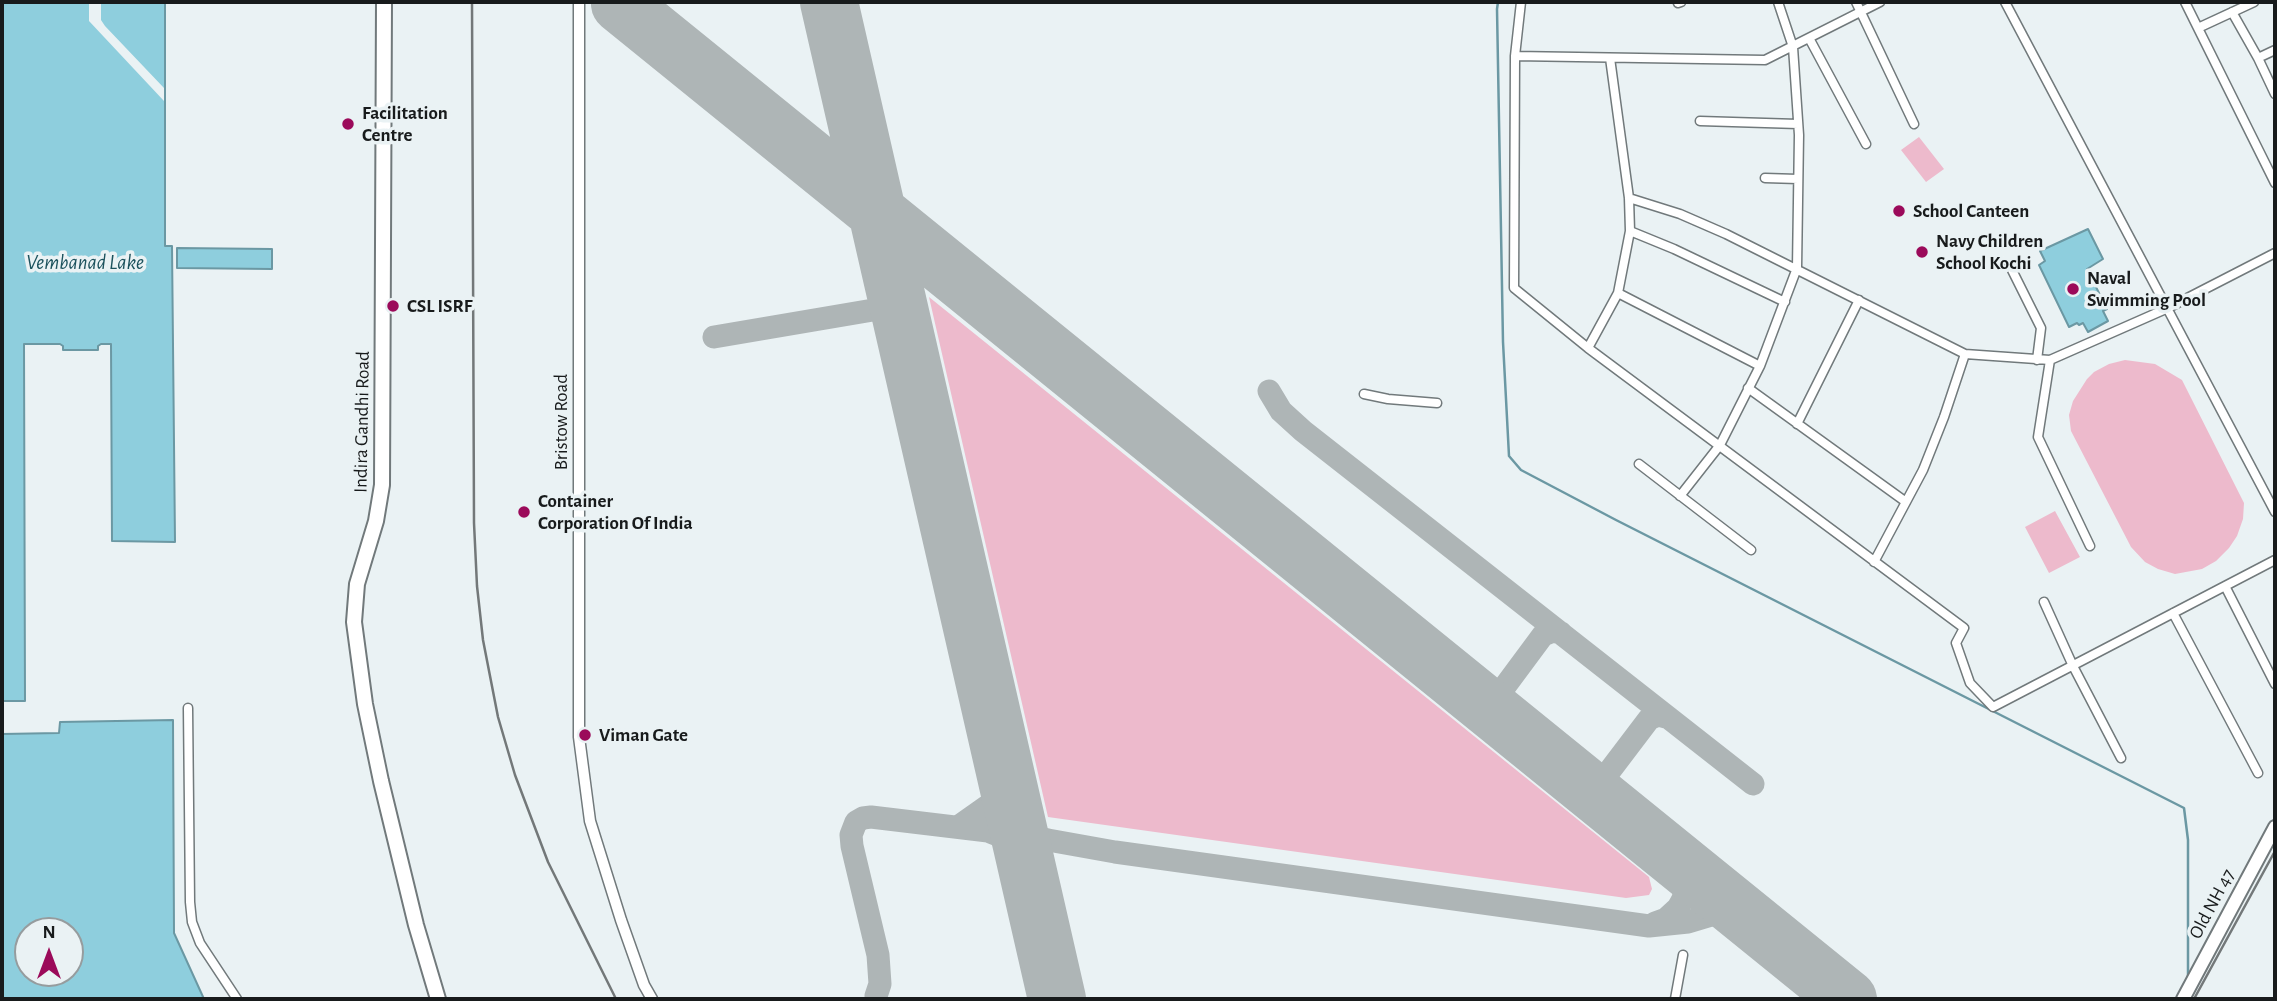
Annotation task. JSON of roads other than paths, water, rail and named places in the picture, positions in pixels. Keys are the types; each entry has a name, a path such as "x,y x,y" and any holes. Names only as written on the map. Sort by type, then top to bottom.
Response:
{"highway":[{"name":"Indira Gandhi Road","path":"384,2 382,485 376,521 357,584 354,622 365,704 381,781 416,925 438,999"}],"main road":[{"name":"Old NH 47","path":"2183,999 2275,827"}],"street":[{"name":"Bristow Road","path":"579,2 579,737 590,821 621,920 644,985 652,999"},
{"path":"1521,2 1515,56 1514,288 1588,348 1964,628 1956,643 1970,683 1993,708 2275,560"},
{"path":"1680,496 1720,444 1760,366 1797,268 1800,135 1793,47 1778,2"},
{"path":"1856,2 1914,124"},
{"path":"1515,56 1765,61 1880,2"},
{"path":"2005,2 2275,512"},
{"path":"2185,2 2275,183"},
{"path":"2198,28 2254,2"},
{"path":"2232,12 2275,94"},
{"path":"1809,38 1866,144"},
{"path":"2258,58 2275,50"},
{"path":"1588,348 1618,293 1630,231 1629,198 1610,58"},
{"path":"1700,121 1798,124"},
{"path":"1765,178 1798,179"},
{"path":"1629,198 1680,214 1797,268 1965,354 2050,360 2168,309 2275,253"},
{"path":"1630,231 1785,302"},
{"path":"2010,266 2041,328 2038,360"},
{"path":"1618,293 1760,366"},
{"path":"1797,424 1859,300"},
{"path":"1874,562 1923,470 1965,354"},
{"path":"2050,360 2038,437 2090,546"},
{"path":"1748,388 1906,502"},
{"path":"1364,394 1437,403"},
{"path":"1639,464 1751,550"},
{"path":"2225,586 2275,684"},
{"path":"2044,602 2120,758"},
{"path":"2173,613 2258,773"},
{"path":"188,708 192,922 200,943 237,999"},
{"path":"1675,999 1683,955"}],"water":[{"name":"Vembanad Lake","path":"2,2 165,2 165,246 172,246 175,542 112,541 111,344 101,344 98,350 63,350 60,344 24,344 25,701 2,701"},
{"name":"Naval Swimming Pool","path":"2088,229 2103,259 2087,269 2107,309 2103,311 2108,321 2088,332 2083,323 2069,327 2039,265 2045,261 2040,251"},
{"path":"177,248 272,249 272,269 177,268"},
{"path":"173,720 174,933 204,999 2,999 2,734 59,733 60,722"}],"waterway":[{"path":"1498,2 1503,342 1509,456 1521,470 1616,520 2184,808 2188,840 2188,977"}],"railway":[{"path":"472,2 474,523 483,640 498,717 515,775 548,862 616,999"},
{"path":"2194,999 2275,851"}],"place":[{"name":"Facilitation Centre","path":"348,124"},
{"name":"School Canteen","path":"1899,211"},
{"name":"Navy Children School Kochi","path":"1922,252"},
{"name":"Naval Swimming Pool","path":"2073,289"},
{"name":"CSL ISRF","path":"393,306"},
{"name":"Container Corporation Of India","path":"524,512"},
{"name":"Viman Gate","path":"585,735"}]}
